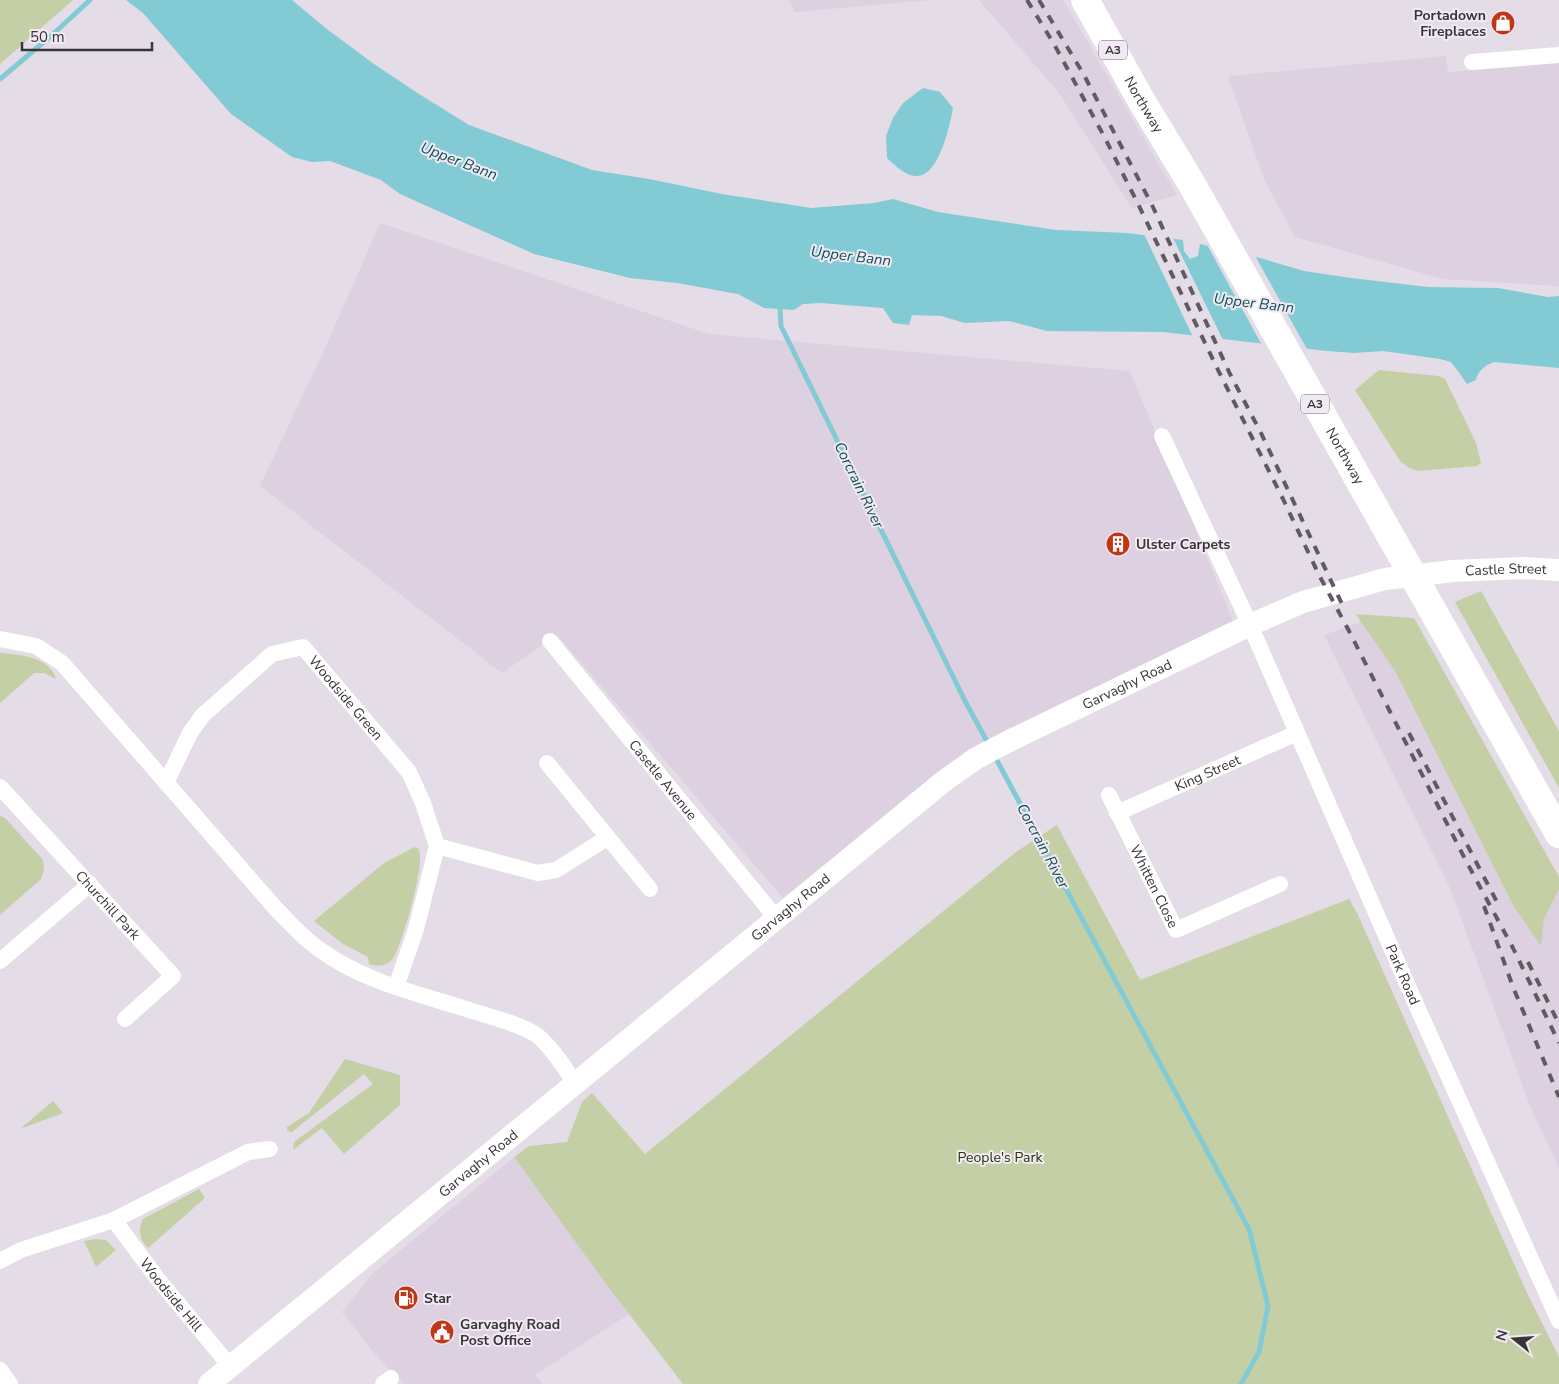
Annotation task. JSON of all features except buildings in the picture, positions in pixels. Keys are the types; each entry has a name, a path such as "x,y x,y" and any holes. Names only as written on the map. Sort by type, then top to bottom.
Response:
{"highway":[{"name":"Northway","path":"1085,0 1190,181 1559,834"}],"main road":[{"name":"Castle Street","path":"1453,571 1522,568 1559,570"},
{"name":"Garvaghy Road","path":"209,1384 944,781 975,759 1250,625 1303,602 1385,580 1453,571"}],"street":[{"path":"1472,62 1559,55"},
{"name":"Park Road","path":"1162,436 1250,625 1422,1018 1559,1321"},
{"path":"0,639 36,646 62,663 277,910 318,949 350,969 396,987 516,1025 537,1035 555,1055 575,1084"},
{"name":"Casetle Avenue","path":"550,641 777,919"},
{"name":"Woodside Green","path":"166,783 190,733 203,714 272,654 303,647 409,772 423,803 437,846"},
{"name":"King Street","path":"1117,813 1297,733"},
{"path":"547,763 606,838 650,889"},
{"name":"Churchill Park","path":"0,787 173,976 125,1019"},
{"name":"Whitten Close","path":"1109,795 1176,930 1280,884"},
{"path":"396,987 416,929 437,846 538,873 556,870 606,838"},
{"path":"0,961 90,884"},
{"path":"0,1261 21,1250 114,1220 248,1152 270,1150"},
{"name":"Woodside Hill","path":"114,1220 157,1278 230,1366"},
{"path":"0,1370 10,1384"}],"shaded area":[{"path":"789,0 931,0 795,12"},
{"path":"979,0 1063,0 1177,195 1132,208 1059,93"},
{"path":"1446,56 1448,72 1559,63 1559,286 1443,279 1295,237 1264,179 1228,76"},
{"path":"380,223 709,334 1130,371 1234,623 972,747 783,898 557,635 502,673 260,486 327,344"},
{"path":"1361,622 1395,671 1514,907 1541,945 1544,919 1559,889 1559,1168 1530,1106 1450,888 1324,635"},
{"path":"514,1157 629,1314 535,1375 542,1384 404,1384 375,1354 342,1312 372,1274"}],"green space":[{"path":"0,0 73,0 0,64"},
{"path":"1379,370 1439,376 1445,379 1476,443 1481,463 1477,466 1418,471 1409,468 1400,461 1355,390"},
{"path":"1481,591 1559,731 1559,788 1455,602"},
{"path":"1356,614 1414,618 1559,877 1559,889 1544,919 1541,946 1514,907 1395,671"},
{"path":"0,653 25,656 40,661 52,671 56,679 44,673 34,673 0,703"},
{"path":"0,816 5,818 43,860 44,870 41,879 0,915"},
{"name":"People's Park","path":"1057,825 1140,980 1349,899 1357,913 1527,1293 1559,1357 1559,1384 683,1384 606,1284 514,1157 529,1146 567,1142 582,1102 592,1093 645,1154 1016,852"},
{"path":"415,847 419,849 420,859 417,884 399,946 389,963 381,966 369,964 368,957 343,944 314,921 384,863"},
{"path":"345,1059 400,1075 400,1105 344,1154 322,1128 293,1150 294,1142 373,1084 364,1074 292,1132 287,1131 287,1127 309,1113"},
{"path":"53,1101 63,1113 20,1129"},
{"path":"199,1189 205,1198 148,1248 140,1234 143,1219"},
{"path":"106,1240 116,1250 96,1267 84,1241"}],"water":[{"name":"Upper Bann","path":"126,0 292,0 374,64 469,125 592,170 811,208 874,203 893,199 938,212 1056,230 1127,233 1183,240 1184,251 1190,259 1198,256 1200,244 1260,258 1304,271 1351,278 1428,287 1498,288 1548,297 1559,296 1559,368 1494,362 1482,369 1476,380 1467,384 1451,362 1383,351 1354,353 1327,351 1163,332 1047,331 1009,321 965,323 941,316 912,315 909,325 893,323 883,308 821,303 803,304 794,310 764,308 738,294 677,283 630,278 534,254 400,194 381,180 330,161 312,162 292,157 231,114 143,13"},
{"path":"923,88 940,92 953,108 946,137 937,159 925,174 913,176 901,170 887,158 886,136 893,118 903,103"}],"pier":[{"path":"1143,232 1172,236 1224,342 1194,339"},
{"path":"1206,243 1254,254 1308,351 1263,347"}],"waterway":[{"path":"0,79 90,0"},
{"name":"Corcrain River","path":"780,309 781,326 965,701 989,745"},
{"name":"Corcrain River","path":"994,755 1249,1229 1268,1306 1259,1352 1241,1384"}],"railway":[{"path":"1027,0 1054,44 1105,138 1319,575 1465,859 1513,948 1559,1043"},
{"path":"1039,0 1084,75 1152,205 1230,374 1261,433 1342,604"},
{"path":"1409,733 1499,906"},
{"path":"1484,906 1513,987 1559,1097"},
{"path":"1528,962 1559,1024"}],"place":[{"name":"Portadown Fireplaces","path":"1503,23"},
{"name":"Ulster Carpets","path":"1118,544"},
{"name":"Star","path":"406,1298"},
{"name":"Garvaghy Road Post Office","path":"442,1332"}]}
